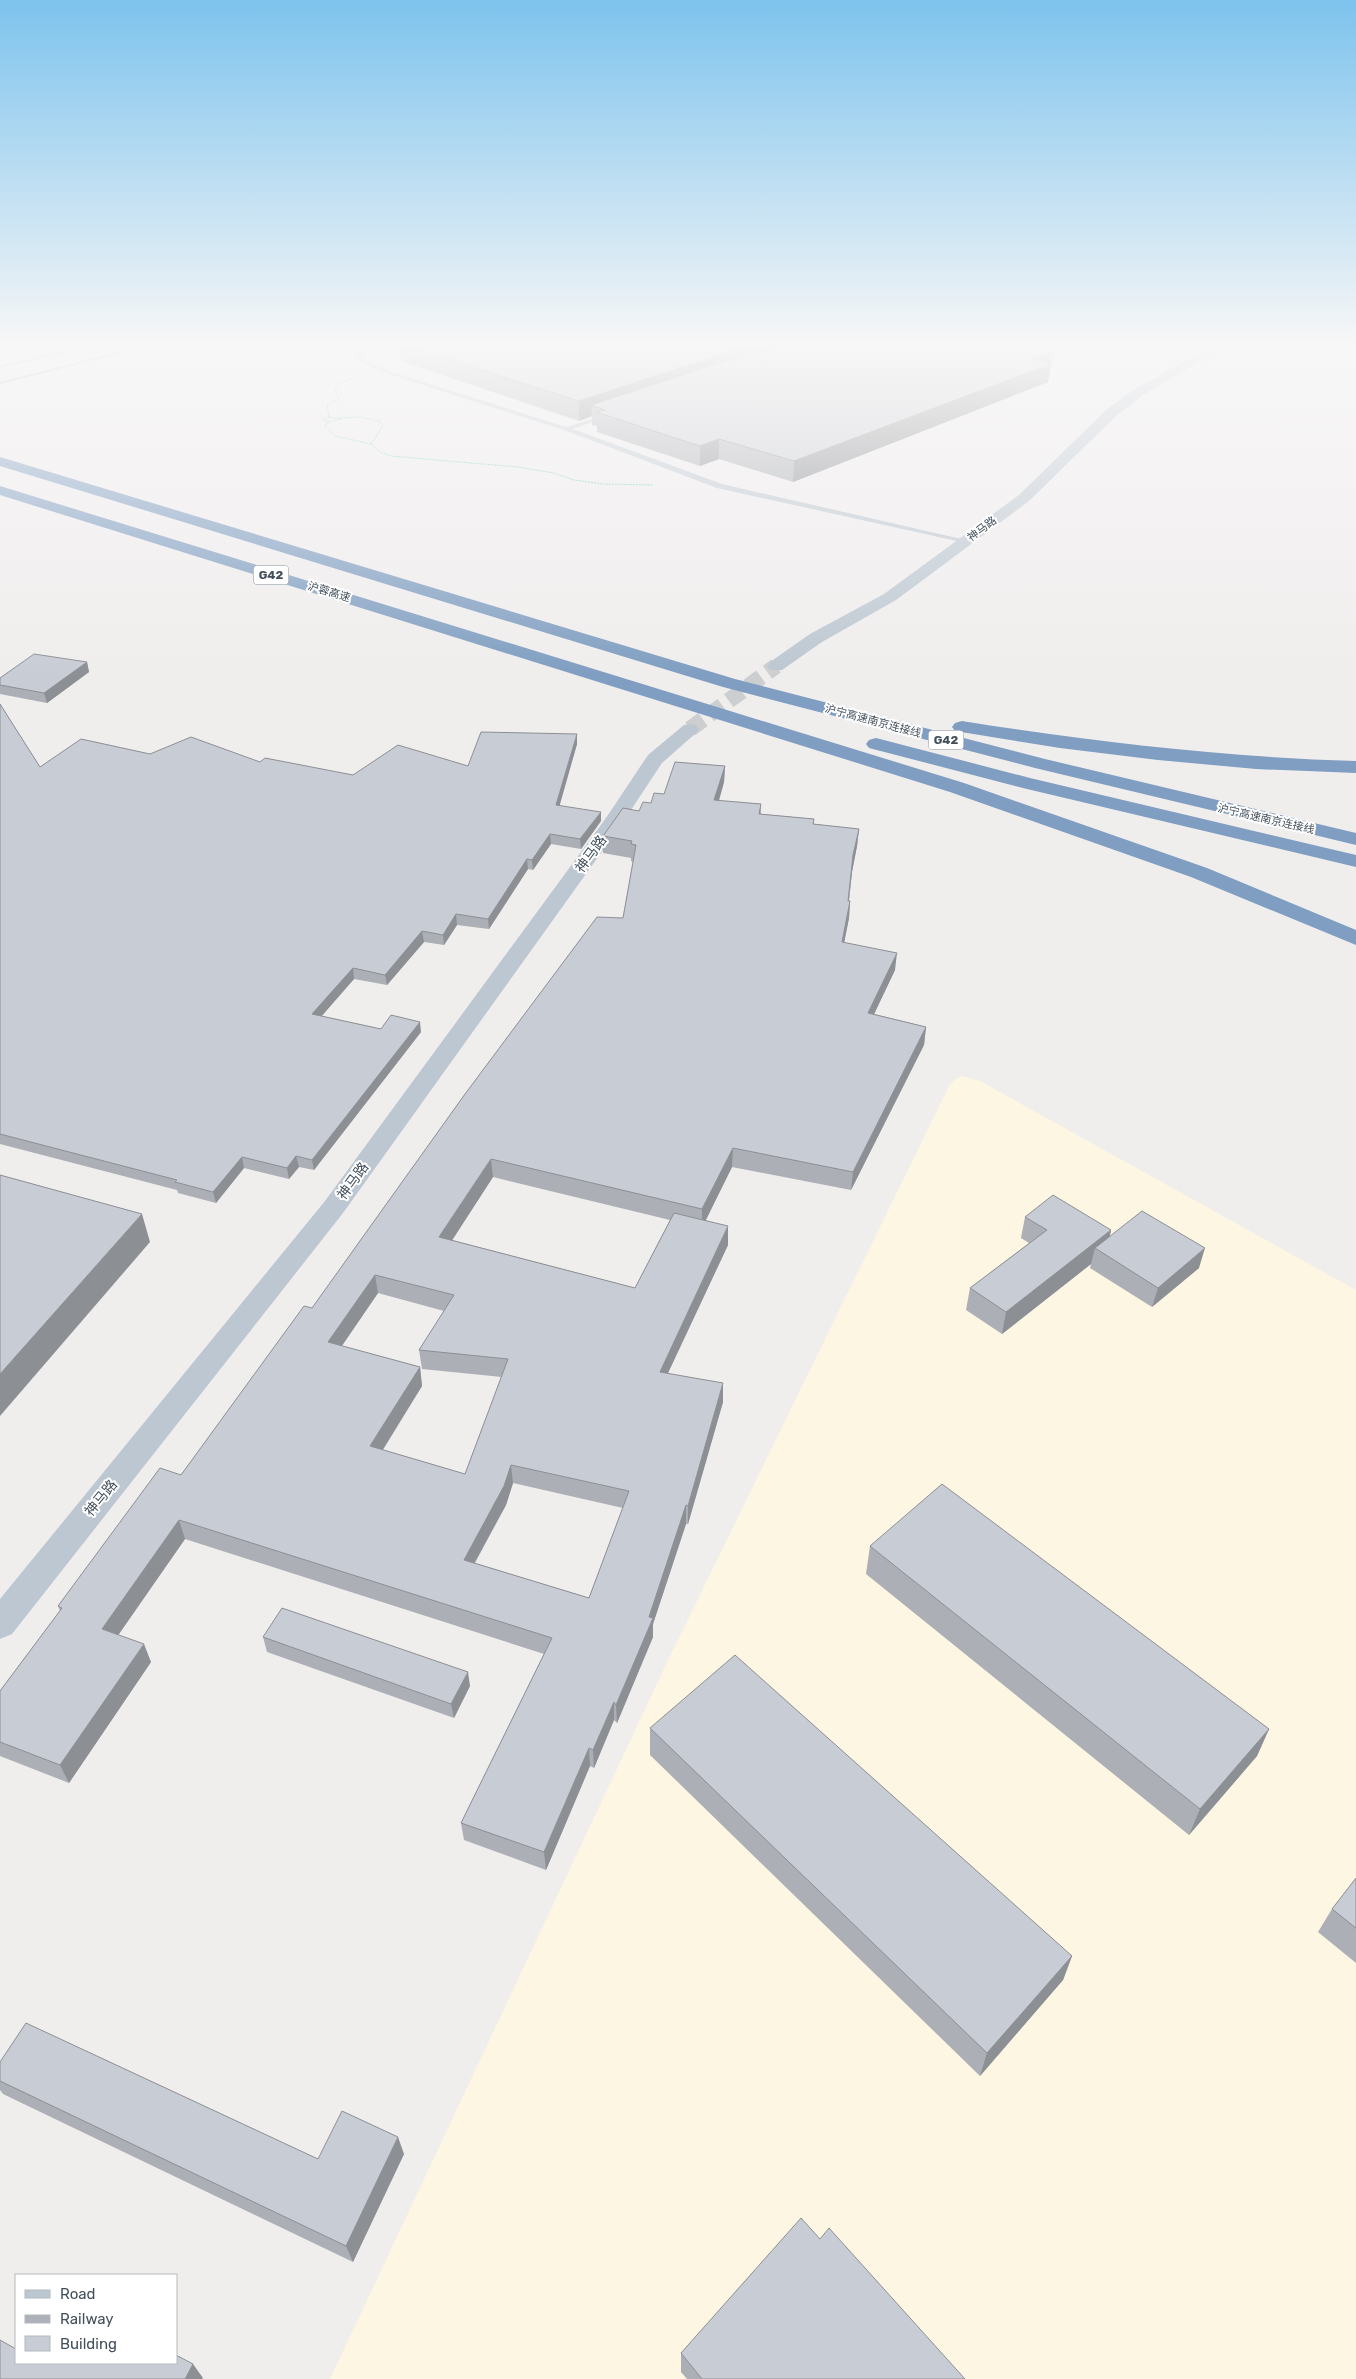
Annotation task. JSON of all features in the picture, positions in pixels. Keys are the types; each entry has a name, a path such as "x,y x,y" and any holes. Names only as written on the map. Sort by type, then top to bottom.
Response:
{"highway":[{"name":"G42","path":"0,461 540,624 637,646 747,676 944,724 1061,744 1170,757 1277,766 1356,768"},
{"name":"沪蓉高速","path":"0,490 543,658"},
{"name":"沪宁高速南京连接线","path":"540,624 620,651 854,716 1190,801 1356,839"},
{"name":"G42","path":"543,658 1006,804 1178,866 1356,938"},
{"name":"沪宁高速南京连接线","path":"543,658 1027,783 1356,861"}],"street":[{"name":"神马路","path":"776,666 816,638 890,598 1024,498 1068,454"},
{"name":"神马路","path":"0,1624 334,1207 614,821 655,759 690,729"}],"lane":[{"path":"634,454 720,486 966,541"}],"path":[{"path":"389,454 407,458 518,467 554,473 574,480 603,484 655,485"}],"shaded area":[{"path":"962,1076 980,1081 1356,1290 1356,2379 330,2379 671,1654 949,1086 954,1080"}],"building":[{"path":"770,454 812,454 794,461"},
{"path":"34,654 87,662 44,693 0,685 0,678"},
{"path":"0,704 40,767 81,739 150,754 191,737 260,762 265,758 353,775 398,745 468,766 481,732 577,734 556,805 601,812 580,839 550,834 532,860 527,859 488,919 456,914 443,935 422,931 385,975 353,968 312,1014 381,1029 391,1015 420,1022 312,1160 296,1156 287,1168 242,1157 213,1192 175,1182 177,1180 0,1134"},
{"path":"675,762 725,766 714,800 761,804 759,814 814,819 813,824 859,829 853,855 848,901 850,901 842,942 897,953 868,1013 926,1027 853,1172 733,1148 702,1209 491,1159 439,1237 635,1288 674,1213 728,1226 660,1372 723,1383 688,1506 686,1505 649,1617 653,1618 616,1705 614,1702 593,1750 589,1748 544,1852 461,1823 552,1638 179,1520 102,1629 144,1644 60,1765 0,1742 0,1691 62,1608 58,1606 160,1468 181,1475 304,1306 312,1308 465,1094 597,917 623,918 636,845 631,844 632,841 603,836 623,808 639,811 643,802 651,803 654,793 664,794","holes":["375,1275 454,1295 419,1350 508,1359 465,1474 370,1446 420,1367 328,1342","511,1465 629,1491 589,1598 464,1560 504,1486"]},
{"path":"0,1175 142,1214 0,1374"},
{"path":"1053,1195 1111,1230 1006,1312 970,1288 1047,1230 1025,1217"},
{"path":"1142,1211 1205,1248 1158,1288 1095,1248"},
{"path":"942,1484 1269,1729 1200,1809 870,1546"},
{"path":"282,1608 468,1672 451,1704 263,1637"},
{"path":"735,1655 1072,1956 987,2053 650,1728"},
{"path":"1356,1878 1356,1928 1332,1909"},
{"path":"26,2023 318,2159 342,2111 398,2137 346,2246 0,2081 0,2062"},
{"path":"801,2218 820,2239 829,2228 965,2379 702,2379 681,2353"},
{"path":"0,2340 15,2348 15,2364 178,2364 178,2356 193,2364 185,2379 0,2379"}],"tunnel":[{"path":"690,729 776,666"}]}
